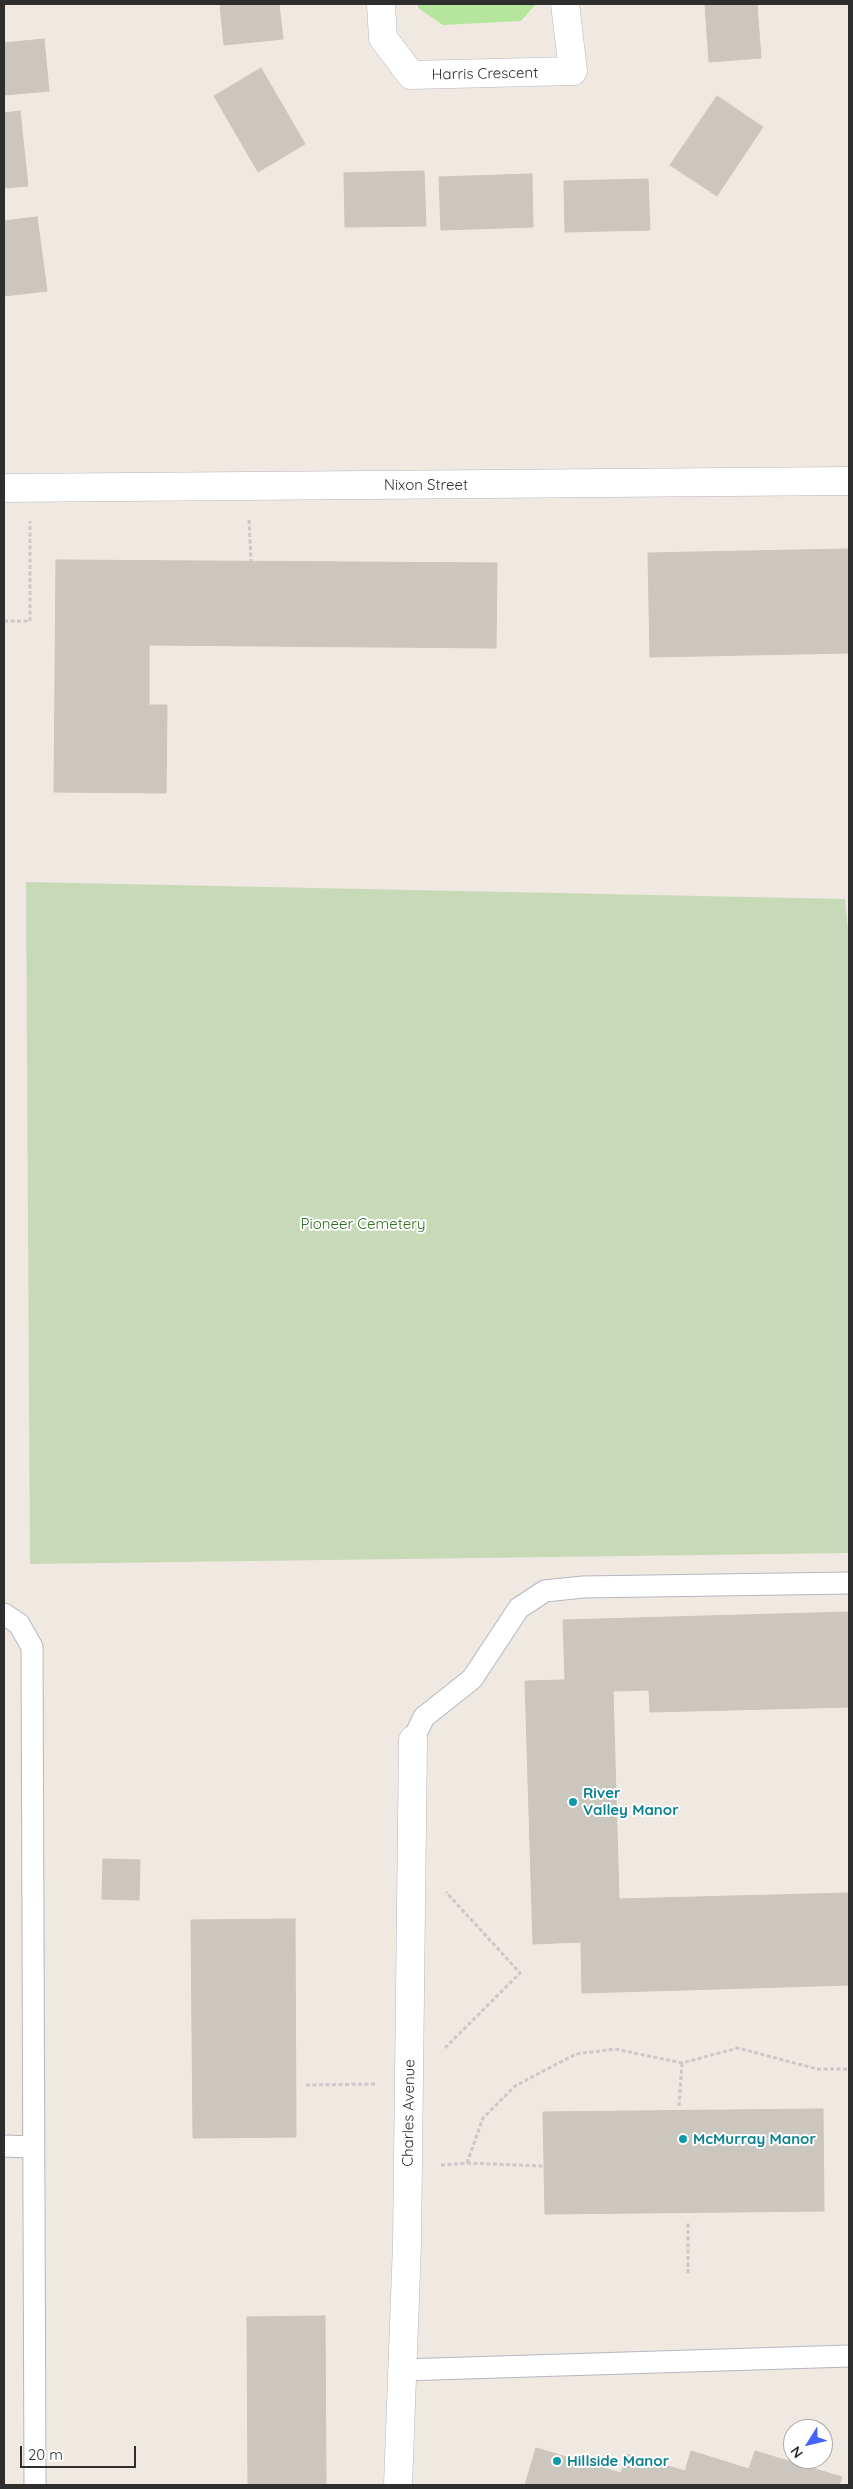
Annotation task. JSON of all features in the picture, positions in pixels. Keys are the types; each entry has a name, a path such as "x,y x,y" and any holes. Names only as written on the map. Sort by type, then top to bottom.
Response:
{"street":[{"name":"Harris Crescent","path":"381,4 383,38 411,76 573,71 565,4"},
{"name":"Nixon Street","path":"4,488 849,481"},
{"name":"Charles Avenue","path":"398,2485 410,2084 413,1740"}],"lane":[{"path":"413,1740 424,1717 472,1679 519,1608 545,1592 583,1587 849,1583"},
{"path":"4,1614 19,1624 32,1646 35,2485"},
{"path":"4,2146 33,2147"},
{"path":"402,2370 849,2356"}],"path":[{"path":"247,486 251,562"},
{"path":"4,621 30,621 30,488"},
{"path":"306,2085 410,2084 520,1973 411,1852"},
{"path":"467,2163 483,2118 515,2086 576,2054 615,2049 682,2063 738,2048 817,2069 849,2069"},
{"path":"678,2106 682,2063"},
{"path":"408,2168 467,2163 544,2166"},
{"path":"688,2223 688,2273"}],"green space":[{"path":"418,4 536,4 521,21 443,25 418,8"},
{"name":"Pioneer Cemetery","path":"26,882 845,899 849,939 849,1553 30,1564"}],"building":[{"path":"220,4 279,4 283,39 224,45"},
{"path":"705,4 757,4 761,58 709,62"},
{"path":"44,39 49,91 4,95 4,43"},
{"path":"261,68 305,144 258,172 214,96"},
{"path":"717,96 763,127 717,196 670,165"},
{"path":"20,111 28,186 4,188 4,113"},
{"path":"424,171 426,226 345,227 344,173"},
{"path":"532,174 533,227 441,230 439,177"},
{"path":"648,179 650,230 565,232 564,181"},
{"path":"37,217 47,291 4,296 4,221"},
{"path":"849,549 849,653 650,657 648,553"},
{"path":"56,560 497,563 496,648 149,645 149,705 167,705 166,793 54,792"},
{"name":"River Valley Manor","path":"849,1612 849,1707 650,1712 649,1690 613,1691 619,1899 849,1893 849,1985 582,1993 581,1942 533,1944 525,1681 565,1680 563,1620"},
{"path":"103,1859 140,1860 139,1900 102,1899"},
{"path":"295,1919 296,2137 193,2138 191,1920"},
{"name":"McMurray Manor","path":"823,2109 824,2211 545,2214 543,2112"},
{"path":"325,2316 326,2485 248,2485 247,2317"},
{"name":"Hillside Manor","path":"536,2448 621,2473 627,2454 685,2471 691,2451 749,2469 755,2451 783,2459 783,2469 815,2469 842,2477 839,2485 525,2485"}],"place":[{"name":"River Valley Manor","path":"573,1802"},
{"name":"McMurray Manor","path":"683,2139"},
{"name":"Hillside Manor","path":"557,2461"}]}
